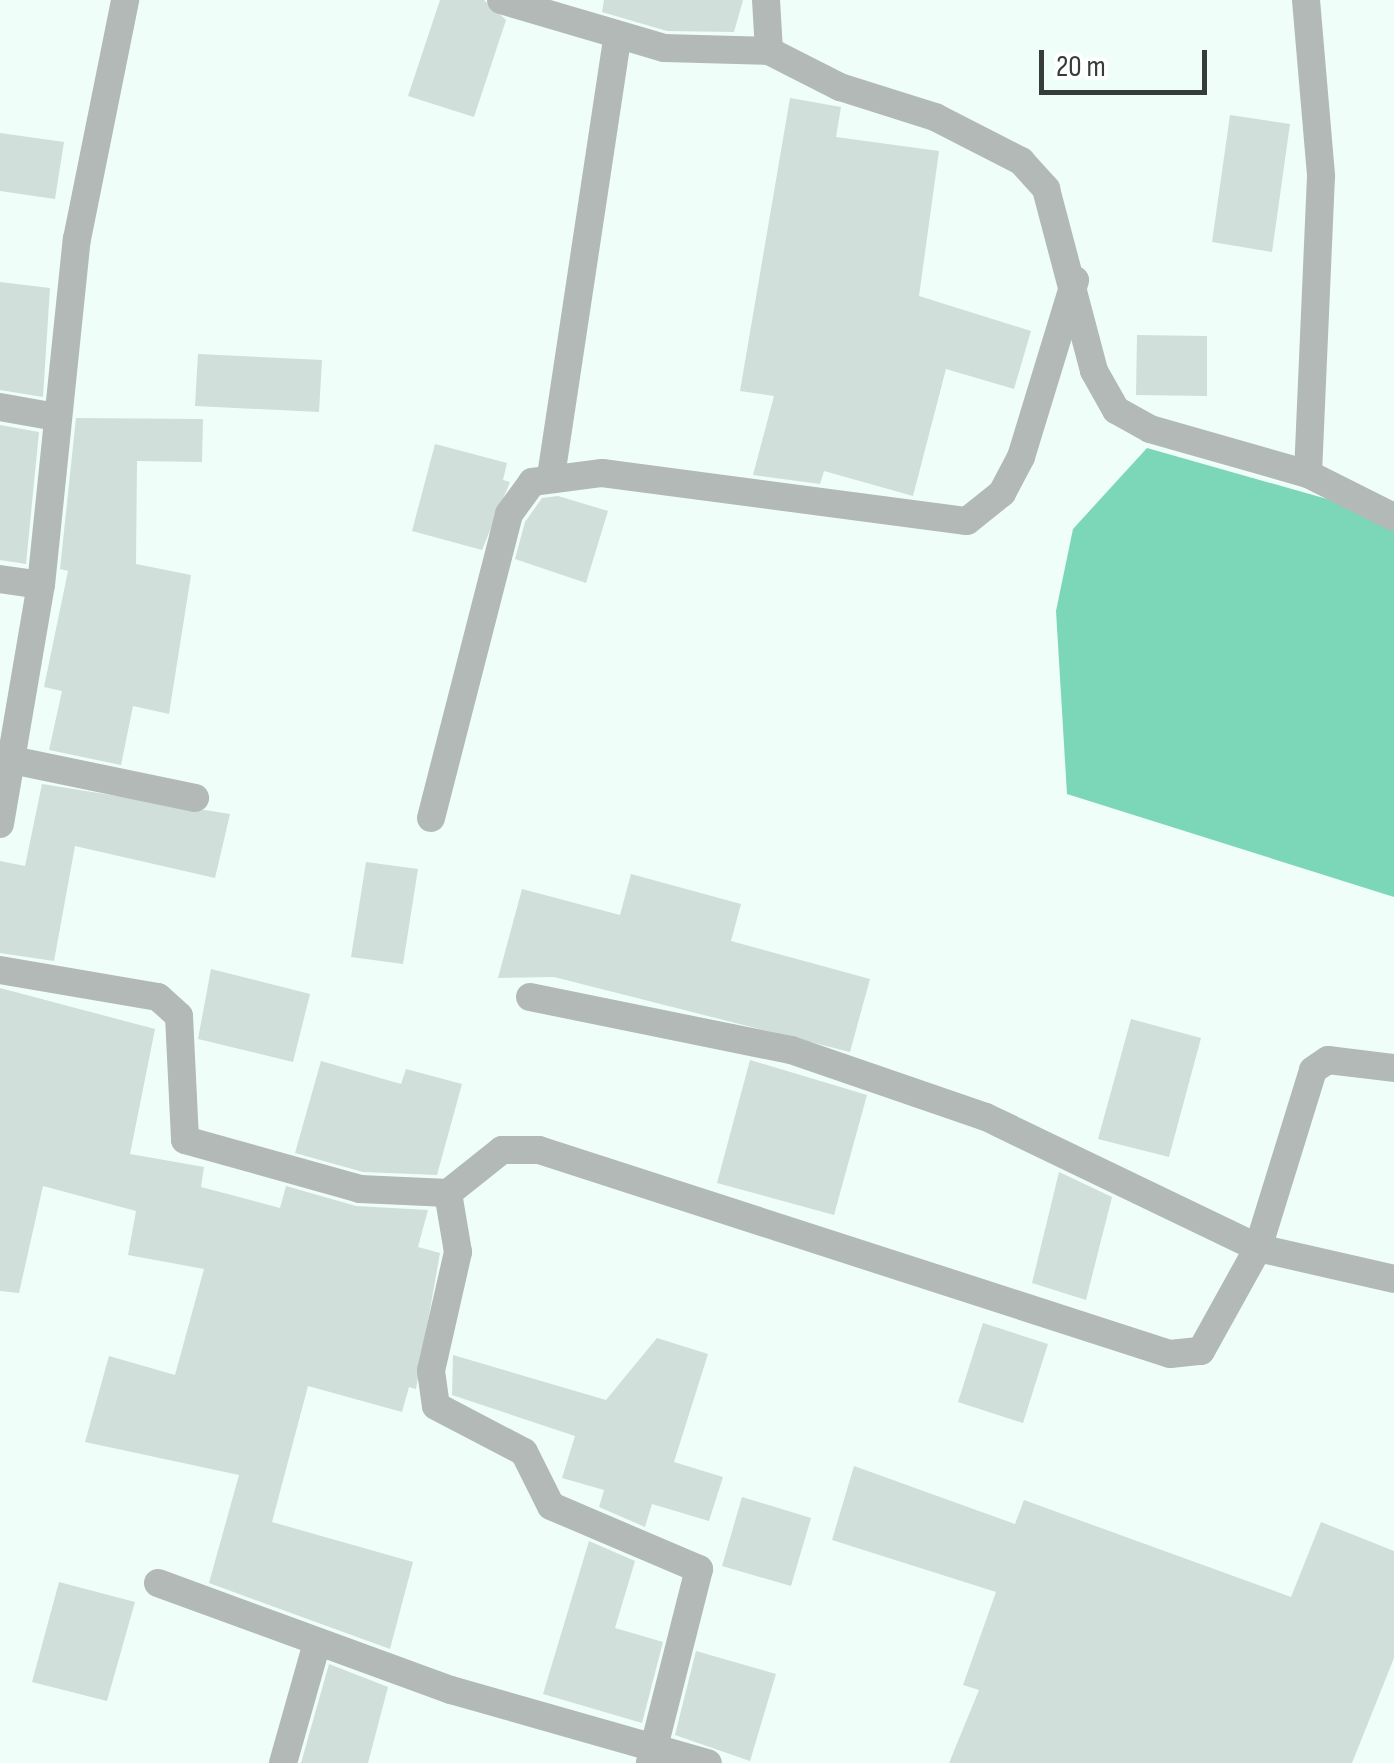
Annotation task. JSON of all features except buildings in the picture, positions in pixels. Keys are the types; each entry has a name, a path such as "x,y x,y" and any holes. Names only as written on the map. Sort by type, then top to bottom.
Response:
{"street":[{"path":"0,824 41,585 77,239 125,0"},
{"path":"500,0 664,48 769,51 1021,161 1046,190 1074,280 1094,372 1116,410 1150,429 1308,474 1394,516"},
{"path":"766,0 769,51"},
{"path":"1306,0 1321,176 1308,474"},
{"path":"550,476 618,35"},
{"path":"431,818 509,514 532,482 550,476 602,473 968,521 1002,493 1021,457 1074,280"},
{"path":"0,407 56,417"},
{"path":"0,579 41,585"},
{"path":"12,760 195,798"},
{"path":"0,970 158,998 178,1016 185,1140 360,1189 448,1194 502,1150 538,1150 1170,1354 1200,1351 1258,1248 1313,1070 1328,1060 1394,1068"},
{"path":"530,998 844,1068 1116,1173 1258,1248 1394,1279"},
{"path":"448,1194 458,1252 431,1371 436,1406 524,1452 552,1506 662,1545 699,1568 652,1755"},
{"path":"158,1582 317,1643 652,1755 708,1763"},
{"path":"283,1763 317,1643"}],"shaded area":[{"path":"1147,448 1394,518 1394,897 1067,794 1056,611 1073,529"}]}
